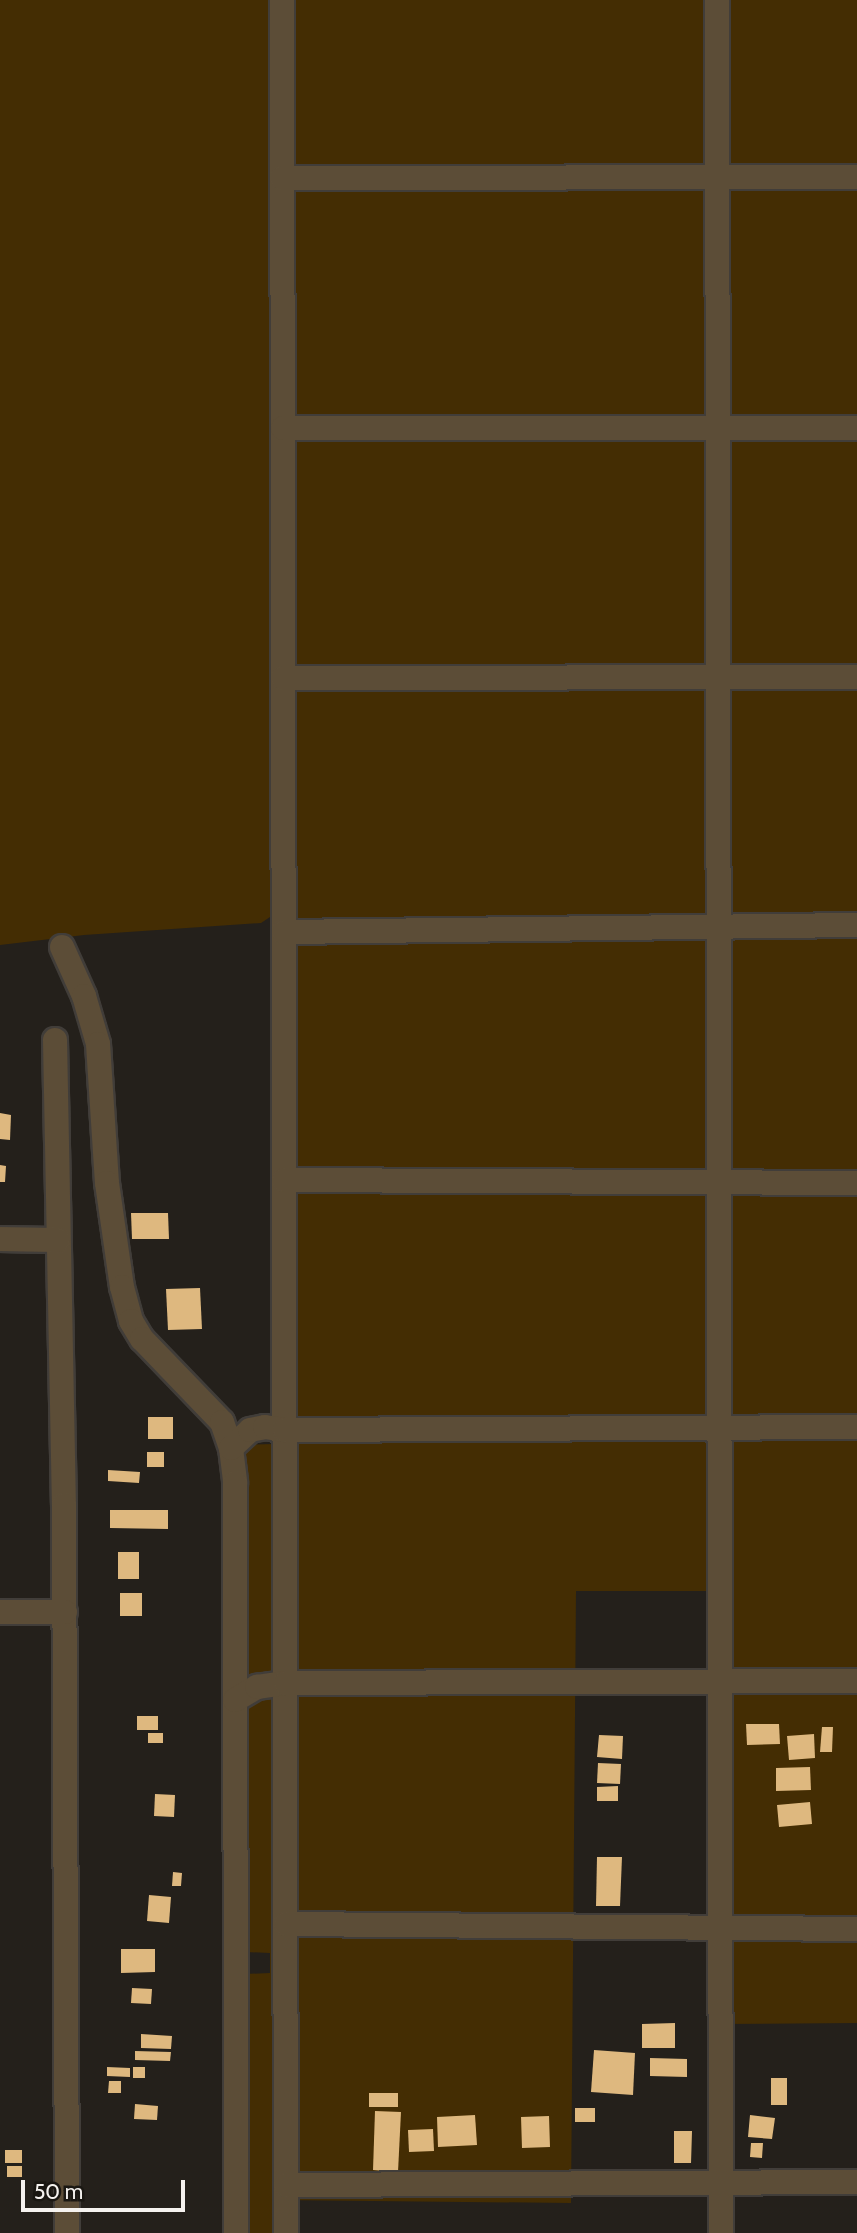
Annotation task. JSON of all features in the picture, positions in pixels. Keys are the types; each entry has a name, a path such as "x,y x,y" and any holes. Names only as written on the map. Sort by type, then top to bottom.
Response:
{"street":[{"path":"282,0 286,2233"},
{"path":"717,0 721,2233"},
{"path":"282,178 857,177"},
{"path":"283,428 857,428"},
{"path":"283,678 857,677"},
{"path":"284,932 857,925"},
{"path":"62,947 83,996 98,1044 107,1183 122,1287 131,1321 142,1339 222,1422 231,1448 235,1483 236,2233"},
{"path":"55,1040 65,1612 66,2233"},
{"path":"284,1180 857,1183"},
{"path":"0,1239 58,1240"},
{"path":"231,1448 250,1430 265,1427 285,1430 857,1427"},
{"path":"0,1612 65,1612"},
{"path":"235,1700 257,1687 286,1683 857,1681"},
{"path":"286,1924 857,1929"},
{"path":"286,2185 857,2182"}],"shaded area":[{"path":"0,0 280,0 274,908 270,917 261,923 84,935 0,945"},
{"path":"284,0 857,0 857,2023 715,2024 724,1591 576,1591 571,2203 278,2200 278,2233 243,2233 245,1974 270,1973 270,1953 246,1952 241,1445 275,1444"}],"building":[{"path":"0,1113 11,1115 10,1140 0,1139"},
{"path":"0,1165 6,1166 5,1182 0,1182"},
{"path":"131,1213 168,1213 169,1239 132,1239"},
{"path":"200,1288 202,1329 168,1330 166,1289"},
{"path":"148,1417 173,1417 173,1439 148,1439"},
{"path":"147,1452 164,1452 164,1467 147,1467"},
{"path":"108,1470 140,1472 139,1483 108,1481"},
{"path":"110,1510 168,1510 168,1529 110,1528"},
{"path":"118,1552 139,1552 139,1579 118,1579"},
{"path":"120,1593 142,1593 142,1616 120,1616"},
{"path":"137,1716 158,1716 158,1730 137,1730"},
{"path":"746,1724 779,1724 780,1744 747,1745"},
{"path":"822,1727 833,1727 832,1752 820,1752"},
{"path":"148,1733 163,1733 163,1743 148,1743"},
{"path":"814,1734 815,1758 789,1760 787,1736"},
{"path":"599,1735 623,1736 622,1759 597,1757"},
{"path":"598,1763 621,1764 620,1784 597,1783"},
{"path":"810,1767 811,1790 776,1791 776,1768"},
{"path":"618,1786 618,1801 597,1801 597,1787"},
{"path":"155,1794 175,1795 174,1817 154,1816"},
{"path":"810,1802 812,1824 779,1827 777,1805"},
{"path":"597,1857 622,1857 620,1906 596,1906"},
{"path":"173,1872 182,1873 181,1886 172,1886"},
{"path":"149,1895 171,1897 169,1923 147,1921"},
{"path":"121,1949 155,1949 155,1972 121,1973"},
{"path":"132,1988 152,1989 151,2004 131,2003"},
{"path":"675,2023 675,2048 642,2048 642,2024"},
{"path":"141,2034 172,2036 171,2049 141,2048"},
{"path":"594,2050 635,2053 633,2095 591,2092"},
{"path":"135,2051 171,2052 170,2061 135,2060"},
{"path":"650,2058 687,2059 687,2077 650,2076"},
{"path":"107,2067 130,2068 130,2077 107,2076"},
{"path":"133,2067 145,2067 145,2078 133,2078"},
{"path":"771,2078 787,2078 787,2105 771,2105"},
{"path":"109,2081 121,2081 121,2093 108,2093"},
{"path":"369,2093 398,2093 398,2107 369,2107"},
{"path":"135,2104 158,2106 157,2120 134,2119"},
{"path":"575,2108 595,2108 595,2122 575,2122"},
{"path":"375,2111 401,2112 398,2172 373,2170"},
{"path":"475,2115 477,2145 438,2147 437,2117"},
{"path":"750,2115 775,2118 772,2139 748,2137"},
{"path":"549,2116 550,2147 522,2148 521,2117"},
{"path":"433,2129 434,2151 409,2152 408,2130"},
{"path":"674,2131 692,2131 691,2163 674,2163"},
{"path":"751,2143 763,2143 762,2158 750,2157"},
{"path":"5,2150 22,2150 22,2163 5,2163"},
{"path":"7,2166 22,2166 22,2177 7,2177"}]}
